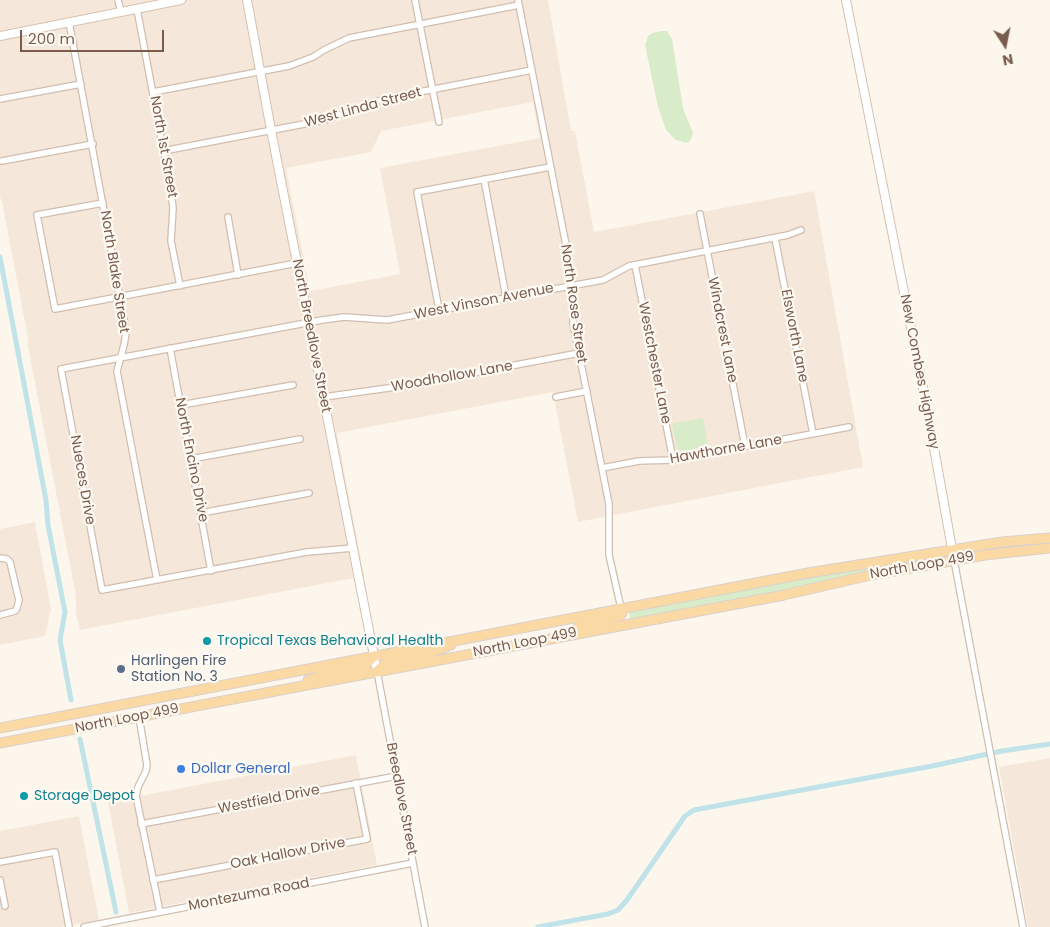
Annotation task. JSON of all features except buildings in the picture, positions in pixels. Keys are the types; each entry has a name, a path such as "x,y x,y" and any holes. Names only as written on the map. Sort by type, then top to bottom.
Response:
{"main road":[{"name":"North Loop 499","path":"0,728 808,573 1002,542 1050,538"},
{"name":"North Loop 499","path":"0,743 784,594 872,575 1004,552 1050,548"},
{"path":"569,634 580,626 620,616 621,608"},
{"path":"377,671 387,662 427,654 470,637"},
{"path":"285,689 328,673 365,666 374,656"},
{"path":"135,702 139,717"}],"street":[{"path":"118,0 120,12"},
{"path":"0,36 181,0"},
{"name":"North Breedlove Street","path":"247,0 296,263 377,671"},
{"path":"415,0 438,122"},
{"name":"New Combes Highway","path":"846,0 926,403 1023,927"},
{"path":"153,92 289,66 308,60 349,38 420,25 519,2"},
{"name":"North Rose Street","path":"519,2 567,250 570,286 574,301 573,323 610,514 609,555 621,608"},
{"name":"North 1st Street","path":"136,9 172,197 171,241 180,286"},
{"name":"North Blake Street","path":"69,22 121,296 126,333 117,371 157,580"},
{"name":"West Linda Street","path":"164,150 330,119 375,102 532,70"},
{"path":"0,99 81,84"},
{"path":"2,161 93,144"},
{"path":"440,310 417,192 550,167"},
{"path":"484,180 506,297"},
{"path":"103,203 38,215 55,309 296,263"},
{"name":"Windcrest Lane","path":"700,214 745,446"},
{"path":"228,217 238,275"},
{"name":"West Vinson Avenue","path":"61,369 339,317 387,320 603,280 629,266 775,238 801,230"},
{"name":"Elsworth Lane","path":"775,238 813,434"},
{"name":"Westchester Lane","path":"634,265 673,460"},
{"name":"North Encino Drive","path":"170,348 212,571"},
{"name":"Woodhollow Lane","path":"324,397 410,385 579,354"},
{"name":"Nueces Drive","path":"61,369 102,590 157,580"},
{"path":"181,405 293,385"},
{"path":"556,397 587,391"},
{"name":"Hawthorne Lane","path":"602,468 639,461 673,460 849,427"},
{"path":"191,459 300,439"},
{"path":"201,513 309,493"},
{"path":"157,580 307,552 353,548"},
{"path":"0,558 7,559 10,562 19,600 15,611 0,615"},
{"name":"Breedlove Street","path":"377,671 425,927"},
{"path":"139,717 147,765 136,796 160,912"},
{"name":"Westfield Drive","path":"141,824 397,776"},
{"name":"Oak Hallow Drive","path":"154,880 367,839 356,784"},
{"path":"0,862 56,852 69,927"},
{"name":"Montezuma Road","path":"84,927 413,863"},
{"path":"0,880 5,906"}],"shaded area":[{"path":"0,0 548,0 571,131 575,131 594,232 814,191 863,467 578,522 553,392 337,433 364,576 80,630 76,613 76,596 0,197","holes":["533,102 540,138 380,168 400,274 310,291 286,168 371,152 381,131"]},
{"path":"35,522 51,609 45,636 0,645 0,529"},
{"path":"356,755 377,865 129,913 108,802"},
{"path":"1050,758 1050,927 1028,927 999,767"},
{"path":"79,816 99,920 62,927 0,927 0,831"}],"green space":[{"path":"667,31 672,39 683,108 693,133 690,141 686,143 676,140 666,130 658,107 645,45 648,36"},
{"path":"703,418 708,447 678,453 672,424"},
{"path":"879,566 881,568 876,570 829,581 630,619 629,612"}],"waterway":[{"path":"0,257 65,612 60,640 71,700"},
{"path":"80,739 116,912"},
{"path":"538,927 608,914 618,910 627,900 685,816 694,810 932,766 1002,751 1050,744"}],"place":[{"name":"Tropical Texas Behavioral Health","path":"207,641"},
{"name":"Harlingen Fire Station No. 3","path":"121,669"},
{"name":"Dollar General","path":"181,769"},
{"name":"Storage Depot","path":"24,796"}]}
